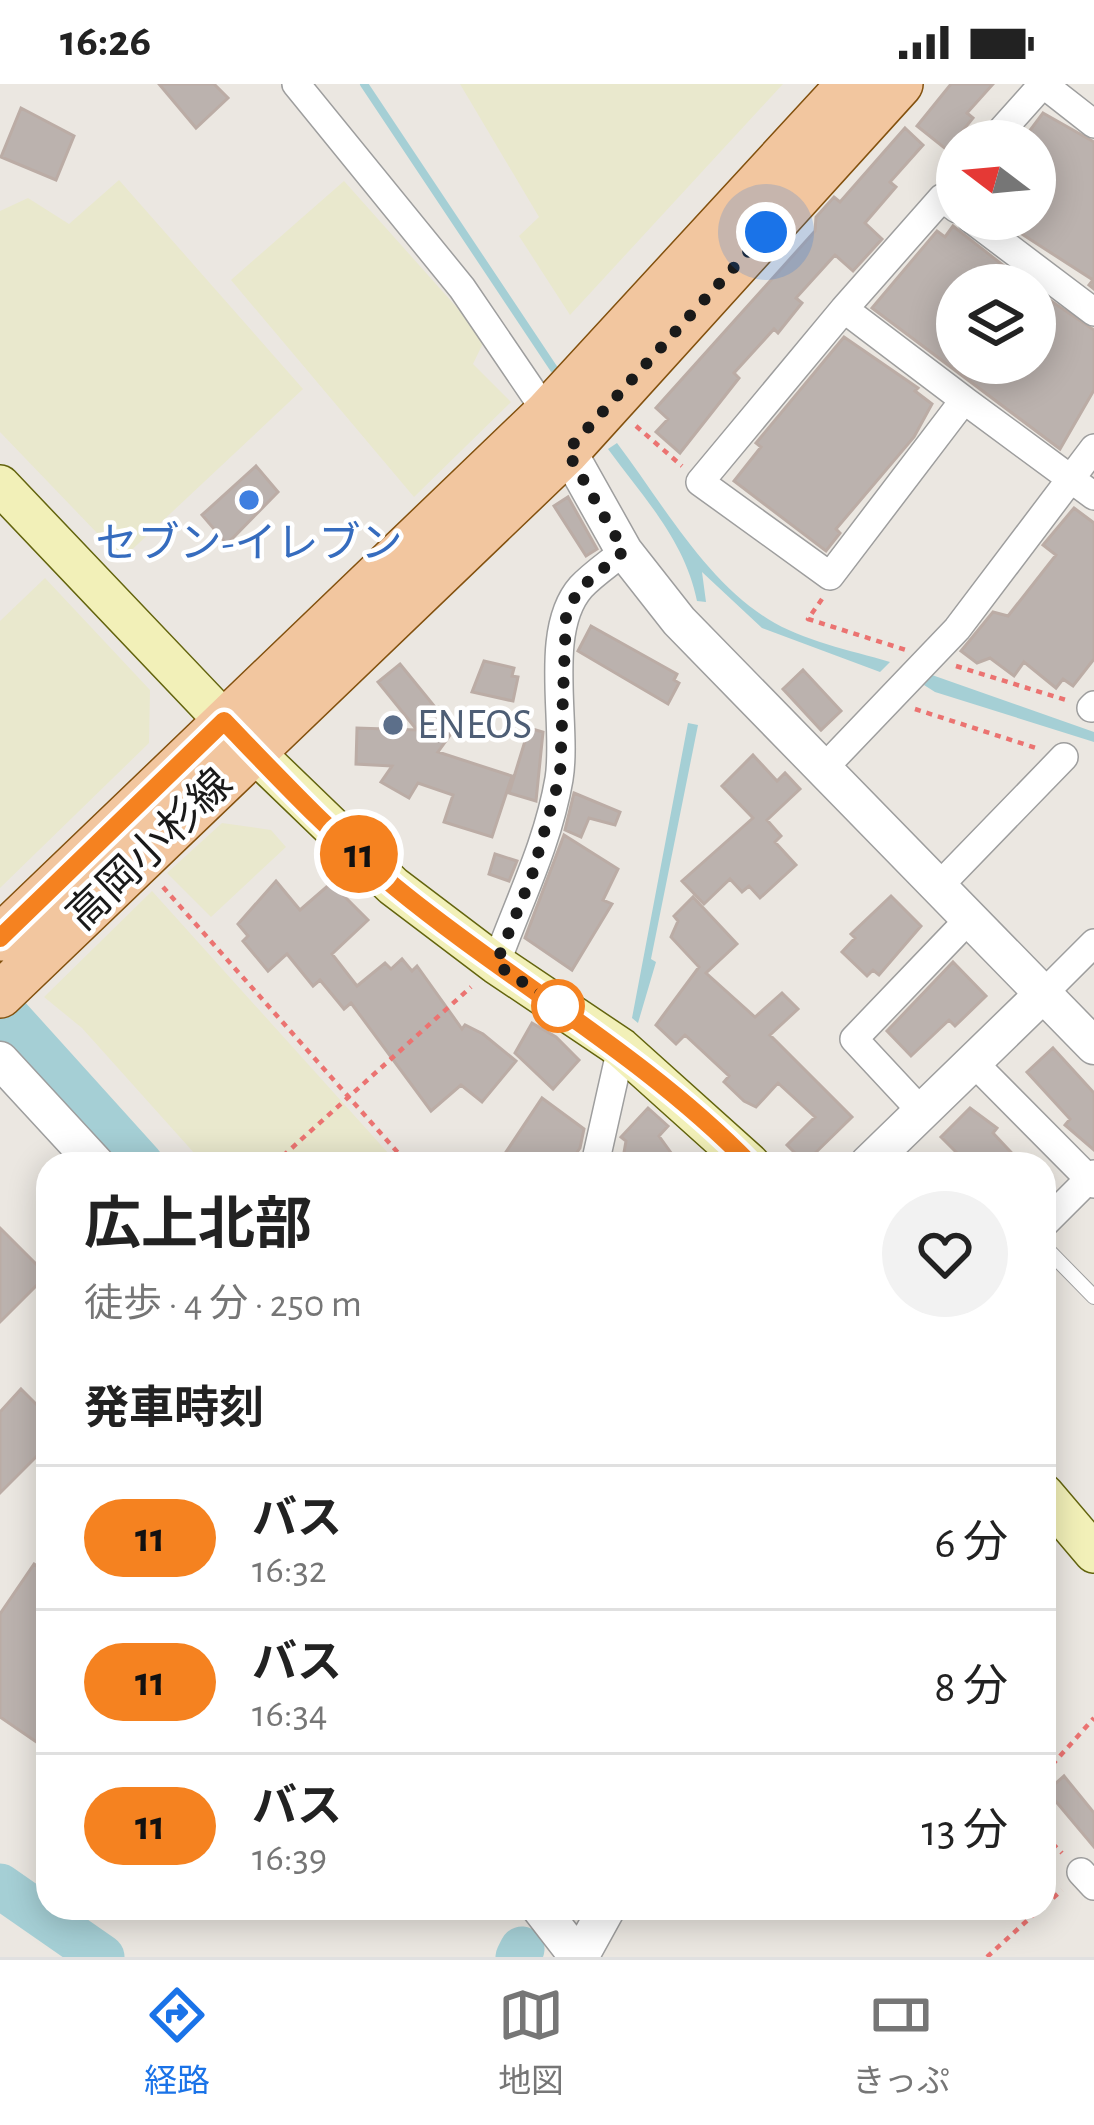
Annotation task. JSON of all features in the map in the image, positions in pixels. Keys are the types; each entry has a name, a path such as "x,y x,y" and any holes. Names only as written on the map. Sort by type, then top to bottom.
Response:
{"main road":[{"name":"高岡小杉線","path":"557,432 850,84"},
{"name":"高岡小杉線","path":"6,970 238,736 557,432 900,84"},
{"path":"0,485 238,736 393,886 496,964 621,1048 737,1152"},
{"name":"高岡小杉線","path":"6,970 139,860 238,736"},
{"path":"1056,1508 1094,1553"}],"street":[{"path":"296,84 462,288 557,432 624,551 679,621 1094,1046"},
{"path":"1011,120 1043,84 1094,124"},
{"path":"936,213 688,478 830,576 964,400"},
{"path":"999,240 1094,312"},
{"path":"844,309 1094,496"},
{"path":"823,769 956,629 1094,448"},
{"path":"496,964 532,875 560,776 566,617 578,590 624,551"},
{"path":"938,887 1064,757"},
{"path":"922,1112 854,1039 969,919"},
{"path":"880,1152 1094,943"},
{"path":"598,1152 621,1048"},
{"path":"0,1060 85,1152"},
{"path":"973,1062 1092,1179 1056,1213"},
{"path":"550,1920 579,1957 600,1920"}],"lane":[{"path":"1056,1258 1094,1297"}],"path":[{"path":"623,414 688,478"},
{"path":"828,592 808,619 1092,706"},
{"path":"887,700 1064,757"},
{"path":"139,860 397,1152"},
{"path":"287,1152 496,964"},
{"path":"1056,1761 1094,1718"},
{"path":"987,1957 1028,1920"}],"green space":[{"path":"460,84 783,84 570,315 519,236 539,217"},
{"path":"119,180 303,389 122,559 0,432 0,211 28,198 69,224"},
{"path":"344,181 485,339 473,364 511,402 414,497 231,280"},
{"path":"45,578 150,690 149,743 0,888 0,621"},
{"path":"222,823 271,830 286,847 211,917 167,873"},
{"path":"152,891 387,1152 193,1152 82,1028 44,997"}],"water":[{"path":"617,443 685,538 745,602 796,633 890,662 880,672 762,628 702,572 706,602 697,601 673,539 608,449"},
{"path":"932,675 1094,732 1094,742 935,692 924,685"},
{"path":"688,723 698,725 651,959 656,962 638,1023 632,1018"}],"building":[{"path":"159,84 214,84 228,98 196,128"},
{"path":"951,84 993,84 967,113 971,120 936,120 936,141 917,126"},
{"path":"21,108 74,136 56,180 1,157"},
{"path":"1056,120 1094,142 1094,289 1089,285 1093,280 1031,240 1056,240"},
{"path":"905,128 923,145 890,182 896,187 865,223 882,239 853,271 835,255 796,298 802,303 778,333 774,329 734,373 739,378 680,453 656,432 668,419 656,408 815,231 816,217 834,197 840,202"},
{"path":"936,232 936,240 971,240 1001,264 936,264 936,356 872,308"},
{"path":"1056,304 1094,330 1094,390 1060,449 973,384 1056,384"},
{"path":"844,337 918,388 915,391 932,404 914,437 836,529 840,533 826,551 734,481 761,447 756,443"},
{"path":"256,466 278,492 227,544 202,515"},
{"path":"568,497 597,549 586,556 554,506"},
{"path":"1074,508 1094,523 1094,659 1073,686 1063,679 1056,688 1024,662 1014,676 990,658 977,663 961,651 993,612 1008,616 1056,555 1043,545"},
{"path":"591,626 677,674 674,680 679,683 668,704 578,651"},
{"path":"484,661 514,668 512,676 518,677 513,701 472,692"},
{"path":"400,664 439,712 435,721 453,731 438,752 512,776 492,837 444,822 453,795 418,783 409,798 381,782 392,766 356,764 357,728 417,730 378,682"},
{"path":"803,670 841,711 821,730 783,689"},
{"path":"529,728 543,732 536,801 509,793"},
{"path":"753,755 777,781 785,773 800,789 767,820 781,836 775,842 796,865 760,898 749,886 742,892 730,879 704,904 682,881 753,818 722,786"},
{"path":"574,793 620,812 615,825 589,818 581,837 565,830"},
{"path":"564,835 618,869 603,900 612,904 572,970 525,938"},
{"path":"495,854 517,861 509,881 489,874"},
{"path":"276,881 300,910 331,883 368,920 332,954 357,986 385,963 391,969 402,959 412,971 417,966 462,1029 465,1025 483,1034 516,1061 482,1102 461,1085 431,1111 351,1003 344,1009 320,980 313,986 287,954 268,971 243,941 248,936 238,924"},
{"path":"891,896 921,926 879,975 873,970 867,976 842,952 855,938 851,934"},
{"path":"693,897 737,944 706,973 755,1017 782,993 798,1009 770,1035 852,1117 816,1152 794,1152 787,1145 815,1117 778,1083 756,1107 724,1082 729,1076 685,1035 676,1044 656,1025 699,967 671,937 678,921 674,916"},
{"path":"953,962 986,996 955,1026 949,1020 911,1056 887,1031"},
{"path":"532,1023 556,1037 579,1060 553,1089 515,1053"},
{"path":"1053,1048 1094,1093 1094,1150 1065,1125 1070,1119 1027,1072"},
{"path":"542,1098 584,1129 577,1152 506,1152"},
{"path":"648,1108 668,1126 659,1136 670,1152 624,1152 626,1141 621,1137"},
{"path":"970,1108 997,1128 993,1133 1011,1152 956,1152 941,1137"},
{"path":"0,1228 36,1264 36,1286 0,1322"},
{"path":"21,1389 36,1404 36,1457 0,1493 0,1412"},
{"path":"34,1564 36,1742 0,1717 0,1614"},
{"path":"1064,1776 1094,1813 1094,1847 1056,1802 1056,1783"}],"waterway":[{"path":"364,84 554,369"},
{"path":"0,1008 130,1152"},
{"path":"0,1886 36,1911"},
{"path":"49,1920 102,1957"},
{"path":"518,1957 522,1949"}],"bus line":[{"name":"11","path":"0,938 224,721 393,886 496,964 621,1048 738,1152"}],"place":[{"name":"セブン-イレブン","path":"249,500"},
{"name":"ENEOS","path":"393,725"}],"route":[{"path":"558,1006 496,964 532,875 560,776 560,669 566,617 578,590 624,551 567,451 766,232"}]}
